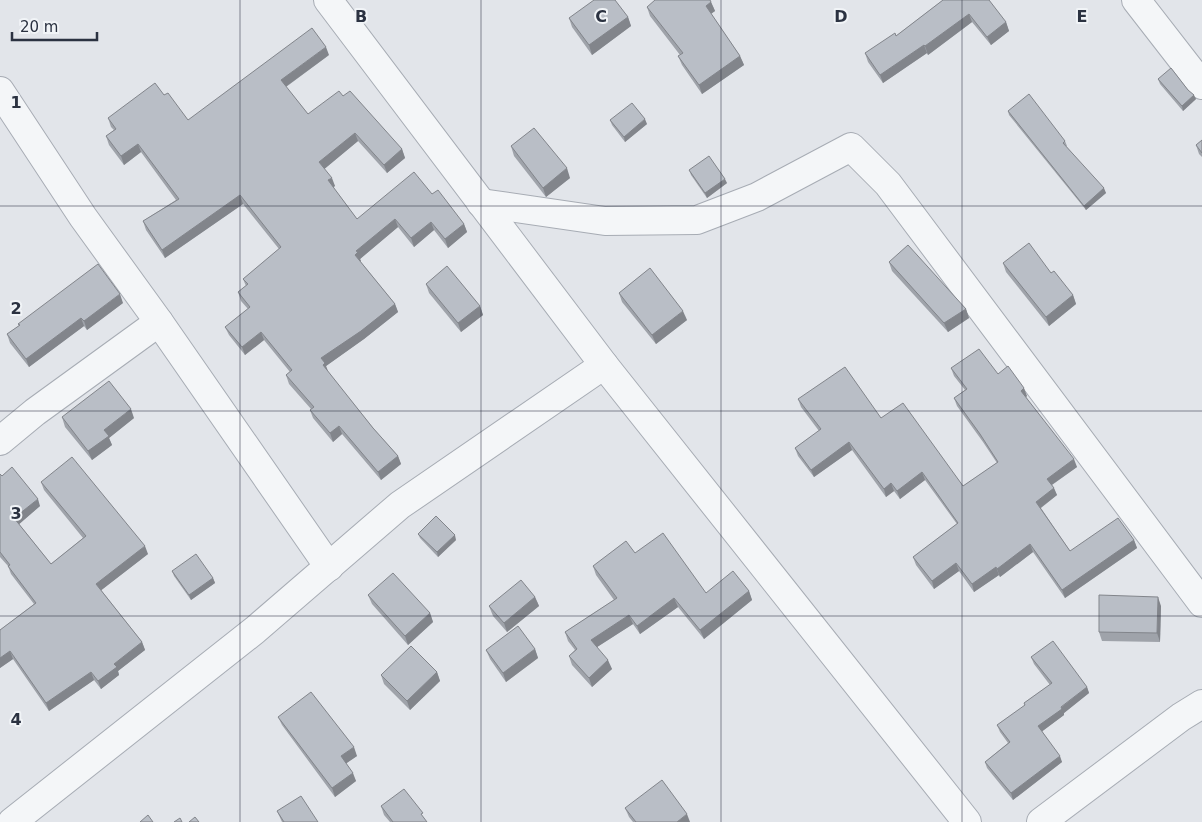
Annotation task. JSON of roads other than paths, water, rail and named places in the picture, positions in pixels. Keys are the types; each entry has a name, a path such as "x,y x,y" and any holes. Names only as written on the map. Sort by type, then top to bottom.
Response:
{"street":[{"path":"328,0 604,365 967,822"},
{"path":"1136,0 1202,85"},
{"path":"0,91 83,217 159,322 329,566"},
{"path":"481,203 605,221 697,220 757,197 851,147 888,184 1202,603"},
{"path":"0,441 35,412 159,322"},
{"path":"12,822 255,630 400,505 604,365"},
{"path":"1040,822 1181,717 1202,704"}]}
